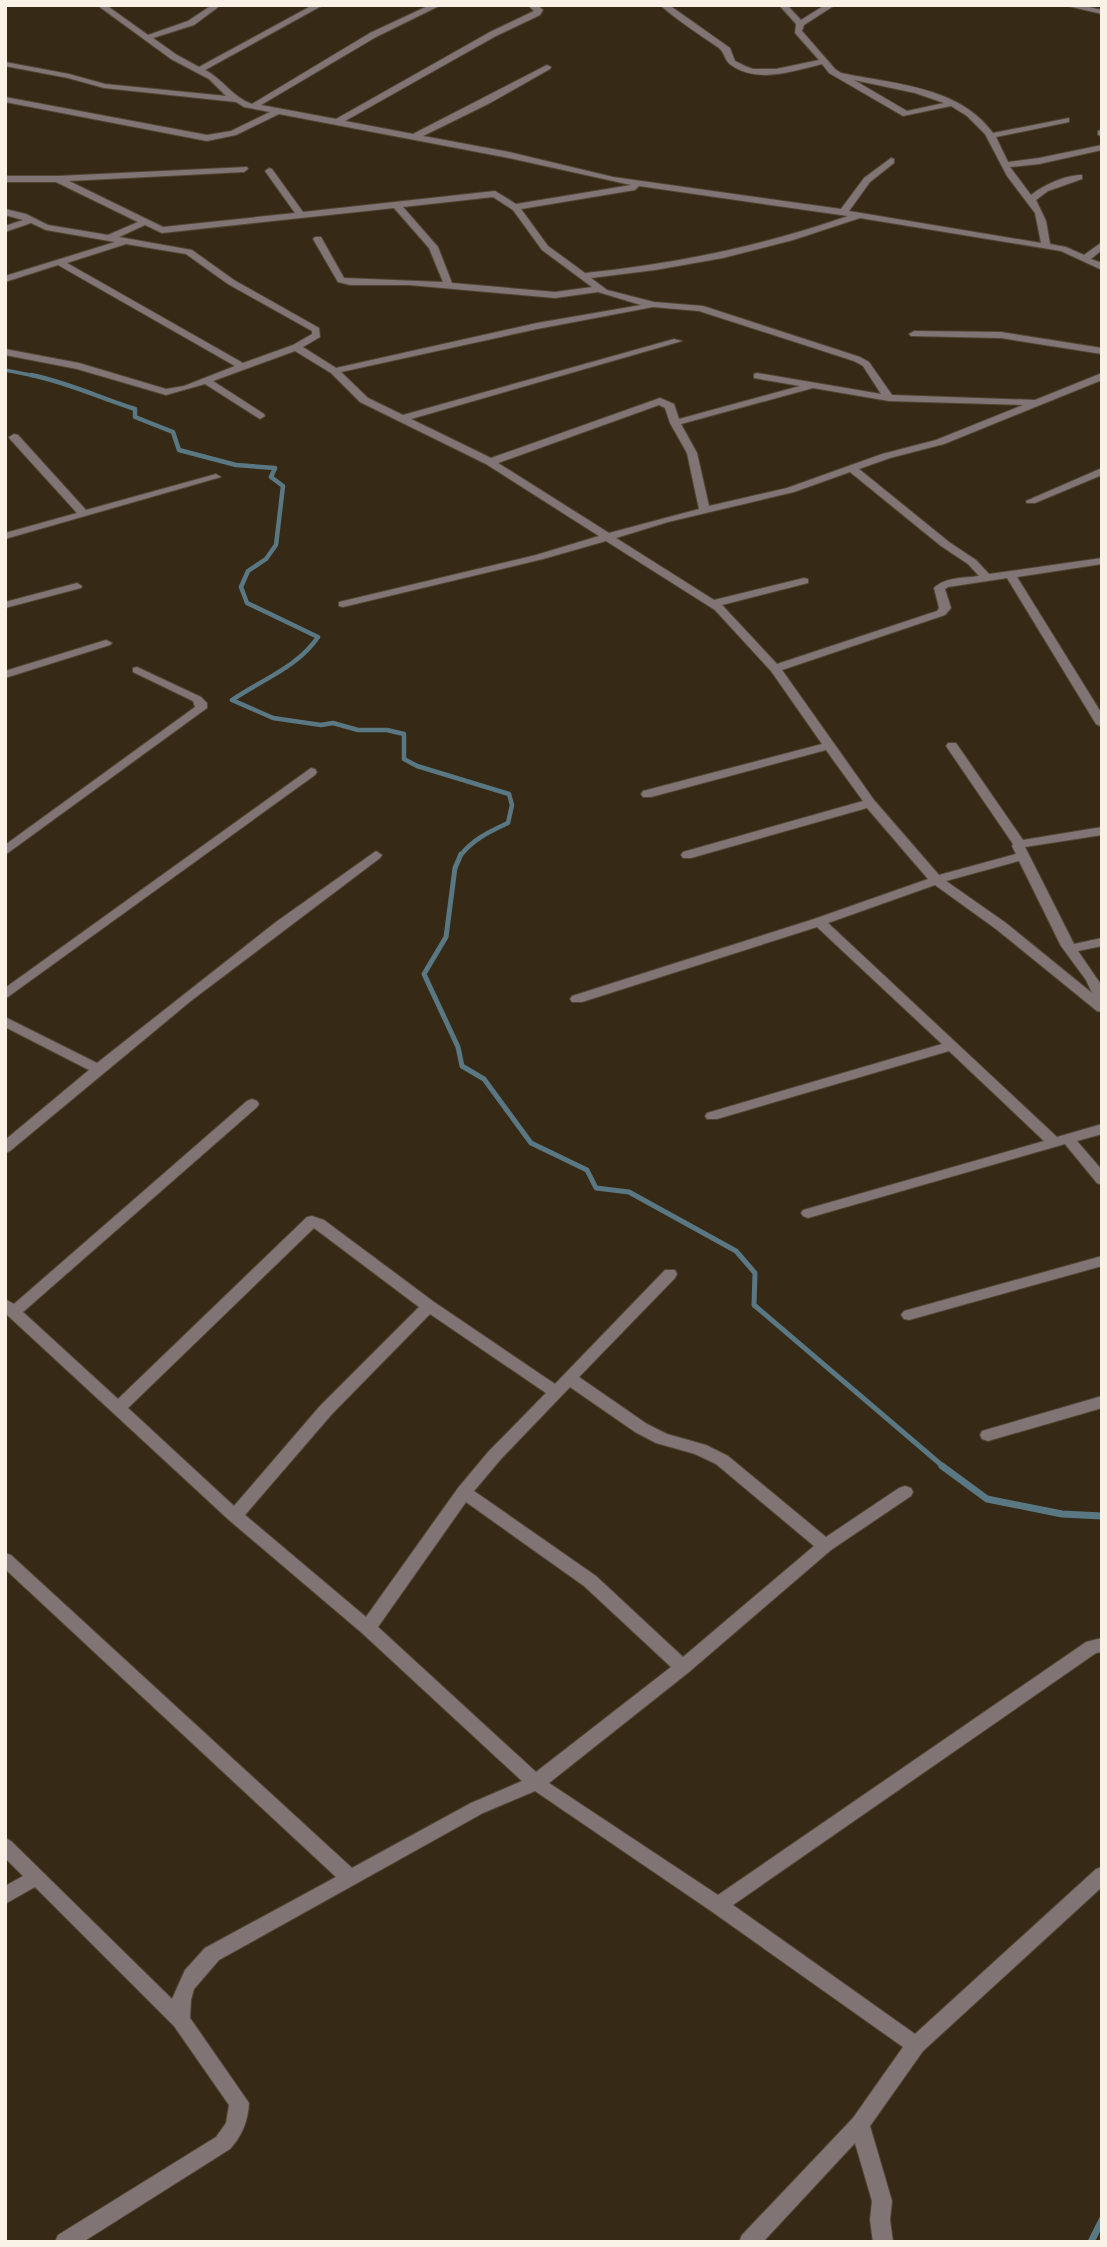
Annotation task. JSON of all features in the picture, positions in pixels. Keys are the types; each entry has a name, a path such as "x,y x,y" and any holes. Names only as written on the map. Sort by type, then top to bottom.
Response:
{"street":[{"path":"101,5 174,57 220,83 237,100"},
{"path":"149,37 191,23 217,5"},
{"path":"199,70 319,5"},
{"path":"254,106 373,35 437,5"},
{"path":"337,122 493,34 537,13 539,10 532,5"},
{"path":"664,5 727,50 732,62 748,72 768,73 822,62"},
{"path":"783,5 800,24"},
{"path":"831,5 800,24 798,31 822,62 906,114 953,103"},
{"path":"1067,5 1102,12"},
{"path":"5,64 69,76 104,86 237,100 276,112 647,185 843,213 1063,249 1102,267"},
{"path":"412,138 487,102 547,67"},
{"path":"840,75 931,93 953,103 980,124 990,136 1005,165 1041,212 1046,246"},
{"path":"5,99 207,138 233,133 276,112"},
{"path":"990,136 1066,120"},
{"path":"1005,165 1048,160 1102,147"},
{"path":"843,213 867,180 891,161"},
{"path":"5,179 58,179 244,169"},
{"path":"269,171 301,215"},
{"path":"1032,199 1045,189 1079,177"},
{"path":"5,352 79,366 166,391 206,381 296,347 317,335 316,330 224,278 162,230 58,179"},
{"path":"514,207 647,185"},
{"path":"162,230 492,193 514,207 545,248 599,289"},
{"path":"396,204 433,247 449,286"},
{"path":"5,212 46,227 189,252"},
{"path":"584,276 690,264 786,240 859,216"},
{"path":"5,229 31,220"},
{"path":"109,238 145,222"},
{"path":"318,239 341,280 555,295 599,289 654,305"},
{"path":"5,279 124,241"},
{"path":"1085,259 1102,245"},
{"path":"59,262 243,367"},
{"path":"334,371 537,326 654,305 700,307 857,359 866,364 889,398"},
{"path":"914,334 1001,335 1102,351"},
{"path":"402,419 677,341"},
{"path":"296,347 334,371 364,400 490,462 713,604 775,669 827,746 870,803 936,880 1001,926 1102,1008"},
{"path":"757,376 889,398 1037,402"},
{"path":"343,604 539,557 790,490 940,442 1102,376"},
{"path":"206,381 260,416"},
{"path":"675,423 816,385"},
{"path":"490,462 660,401 670,406 675,423 692,453 705,511"},
{"path":"14,437 84,514"},
{"path":"852,469 967,558 986,577"},
{"path":"1031,501 1102,471"},
{"path":"5,536 216,477"},
{"path":"775,669 941,614 945,608 939,588 986,577 1102,561"},
{"path":"1010,574 1102,724"},
{"path":"713,604 804,581"},
{"path":"5,605 77,586"},
{"path":"5,675 106,643"},
{"path":"5,851 201,708 197,699 136,670"},
{"path":"648,794 827,746"},
{"path":"952,746 1021,850 1070,949 1102,1000"},
{"path":"5,995 311,772"},
{"path":"687,855 870,803"},
{"path":"577,999 819,922 1021,850 1102,831"},
{"path":"5,1148 98,1069 275,927 376,855"},
{"path":"819,922 950,1046 1061,1140 1102,1180"},
{"path":"1070,949 1102,942"},
{"path":"5,977 19,985"},
{"path":"5,1021 98,1069"},
{"path":"712,1116 950,1046"},
{"path":"252,1104 10,1308 235,1516 368,1628 536,1783 718,1905 916,2045"},
{"path":"808,1213 1102,1129"},
{"path":"118,1408 312,1222 319,1224 429,1306 557,1393"},
{"path":"909,1315 1102,1261"},
{"path":"368,1628 464,1492 495,1455 670,1274"},
{"path":"235,1516 326,1410 429,1306"},
{"path":"569,1378 640,1428 662,1439 700,1449 722,1460 825,1546"},
{"path":"988,1435 1102,1402"},
{"path":"464,1492 590,1581 682,1667"},
{"path":"181,2020 179,2004 189,1976 212,1954 477,1808 536,1783 682,1667 825,1546 905,1492"},
{"path":"5,1559 350,1878"},
{"path":"718,1905 1093,1647 1102,1644"},
{"path":"5,1846 181,2020 239,2103 239,2118 233,2132 223,2143 65,2242"},
{"path":"748,2242 860,2124 916,2045 1102,1875"},
{"path":"5,1896 36,1877"},
{"path":"860,2124 882,2201 880,2220 883,2242"}],"waterway":[{"path":"5,370 38,376"},
{"path":"31,375 38,376"},
{"path":"38,376 135,409 135,417 173,432 179,450 236,465 275,468 271,477 283,486 276,545 266,559 248,571 241,587 247,603 318,637 310,648 290,665 232,700 273,718 321,725 333,723 358,730 387,730 404,734 404,759 417,766 509,794 512,805 508,823 476,840 460,856"},
{"path":"460,856 455,868 446,937 424,974 458,1047 462,1066 484,1079 531,1143 587,1170 596,1188 629,1192 736,1251 755,1273 754,1305 945,1468"},
{"path":"942,1466 987,1499 1062,1514 1102,1516"},
{"path":"1091,2242 1102,2220"}]}
